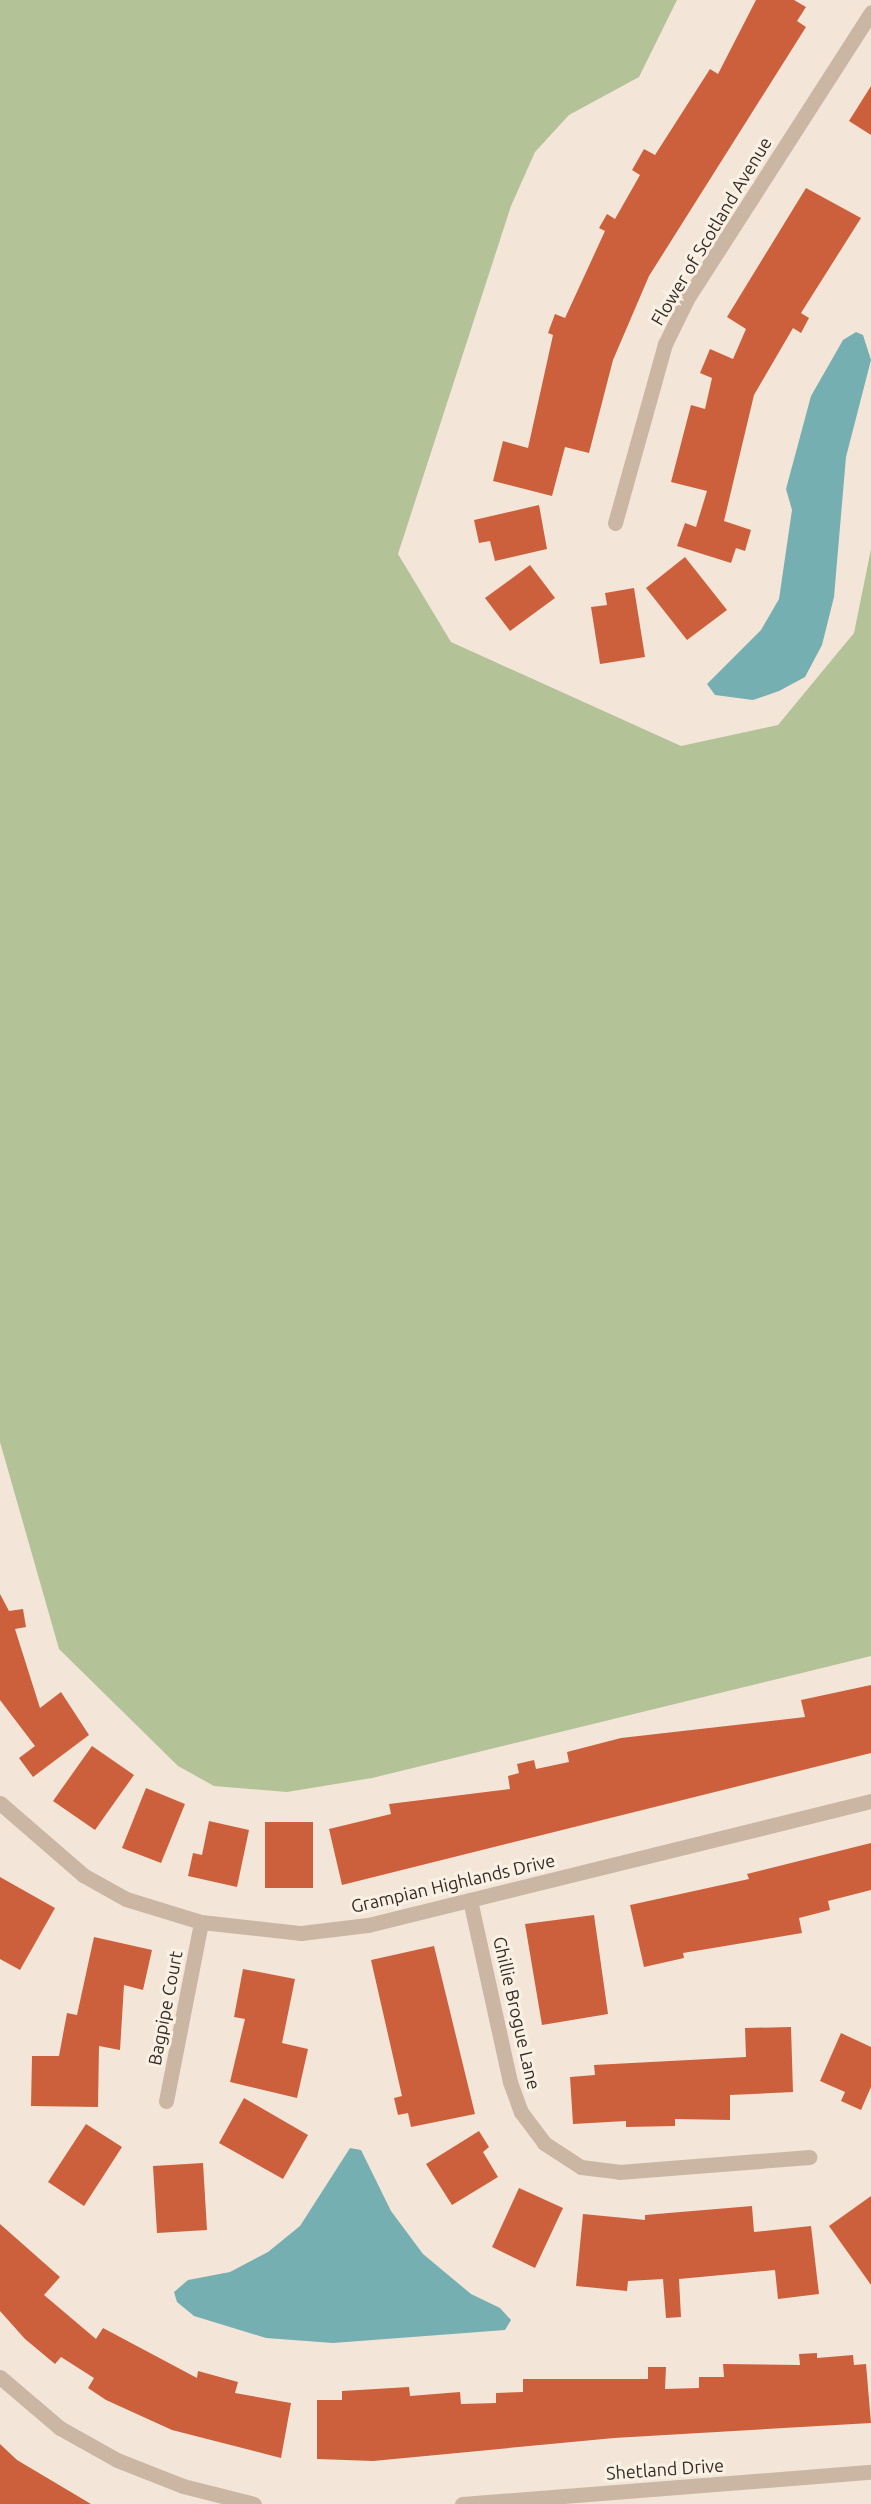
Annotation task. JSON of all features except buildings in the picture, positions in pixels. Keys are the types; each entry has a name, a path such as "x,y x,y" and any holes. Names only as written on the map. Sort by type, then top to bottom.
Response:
{"street":[{"name":"Flower of Scotland Avenue","path":"615,523 665,344 687,299 870,15"},
{"name":"Grampian Highlands Drive","path":"0,1803 83,1875 126,1899 201,1922 301,1933 368,1925 871,1801"},
{"name":"Ghillie Brogue Lane","path":"470,1900 510,2082 522,2112 544,2143 581,2167 619,2172 809,2157"},
{"name":"Bagpipe Court","path":"166,2100 201,1922"},
{"path":"0,2377 60,2428 117,2460 183,2486 254,2504"},
{"name":"Shetland Drive","path":"462,2504 871,2472"}],"green space":[{"path":"0,0 677,0 639,77 569,115 535,152 511,206 398,554 451,642 681,746 778,725 854,633 871,549 871,1656 372,1778 287,1792 214,1786 178,1766 59,1649 0,1442"}],"water":[{"path":"856,332 863,335 871,360 846,457 834,597 822,645 805,677 779,691 753,700 715,695 707,684 761,630 779,599 792,510 786,489 811,396 843,340"},
{"path":"350,2148 361,2150 391,2211 423,2254 471,2294 500,2308 511,2320 505,2330 333,2343 266,2338 194,2316 177,2302 174,2292 188,2280 230,2272 268,2252 300,2226"}]}
